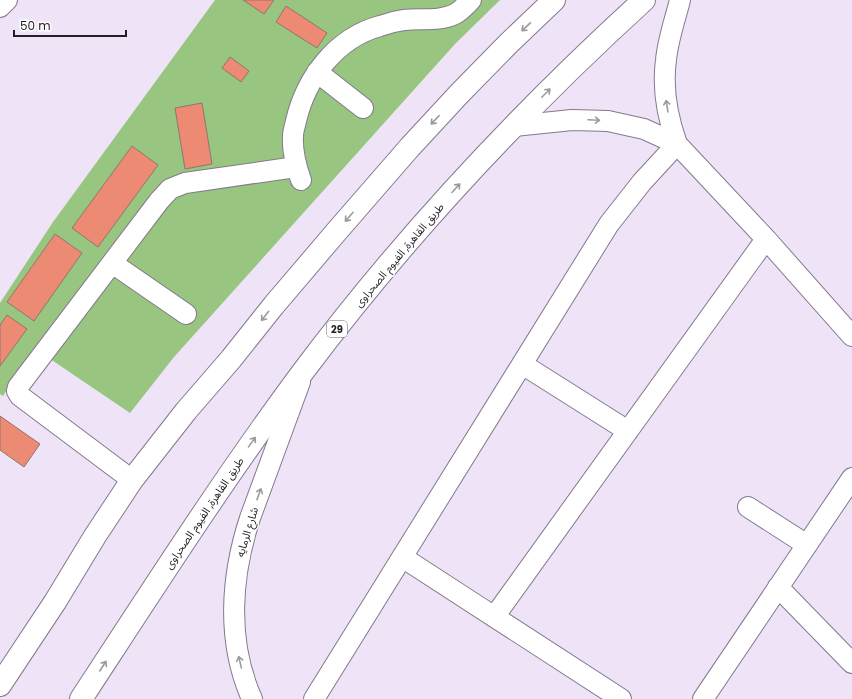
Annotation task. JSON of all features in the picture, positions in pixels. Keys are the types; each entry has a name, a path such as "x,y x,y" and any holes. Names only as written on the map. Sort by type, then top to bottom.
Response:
{"highway":[{"path":"0,685 55,602 132,480 186,411 231,360 274,305 410,147 459,94 554,0"},
{"name":"طريق القاهرة, الفيوم الصحراوى","path":"81,699 242,456 304,371 382,273 486,154 569,70 644,0"}],"street":[{"path":"0,7 7,0"},
{"path":"132,480 21,397 17,391 19,385 164,195 177,185 185,183 298,173 294,158 293,135 299,107 322,64 338,48 357,35 379,26 403,20 445,18 455,14 471,0"},
{"path":"677,144 667,110 664,76 669,42 680,0"},
{"path":"317,72 363,108"},
{"path":"514,126 572,120 608,121 644,129 677,144 766,239 852,336"},
{"path":"314,699 609,224 642,182 677,144"},
{"path":"494,617 766,239"},
{"path":"112,262 186,314"},
{"path":"522,364 628,431"},
{"name":"شارع الرمايه","path":"252,699 243,673 235,629 235,583 238,561 248,525 304,371"},
{"path":"703,699 852,478"},
{"path":"748,507 807,545"},
{"path":"402,558 622,699"},
{"path":"778,587 852,663"}],"green space":[{"path":"215,0 500,0 455,44 174,357 130,413 34,348 3,396 0,394 0,303 53,222"}],"building":[{"path":"243,0 274,0 264,14"},
{"path":"286,6 327,33 317,48 276,22"},
{"path":"230,57 249,71 241,82 222,68"},
{"path":"202,103 212,164 185,169 175,108"},
{"path":"132,146 158,165 98,247 72,228"},
{"path":"55,234 82,253 34,321 7,302"},
{"path":"7,315 27,329 0,366 0,325"},
{"path":"0,416 40,444 24,467 0,450"}]}
